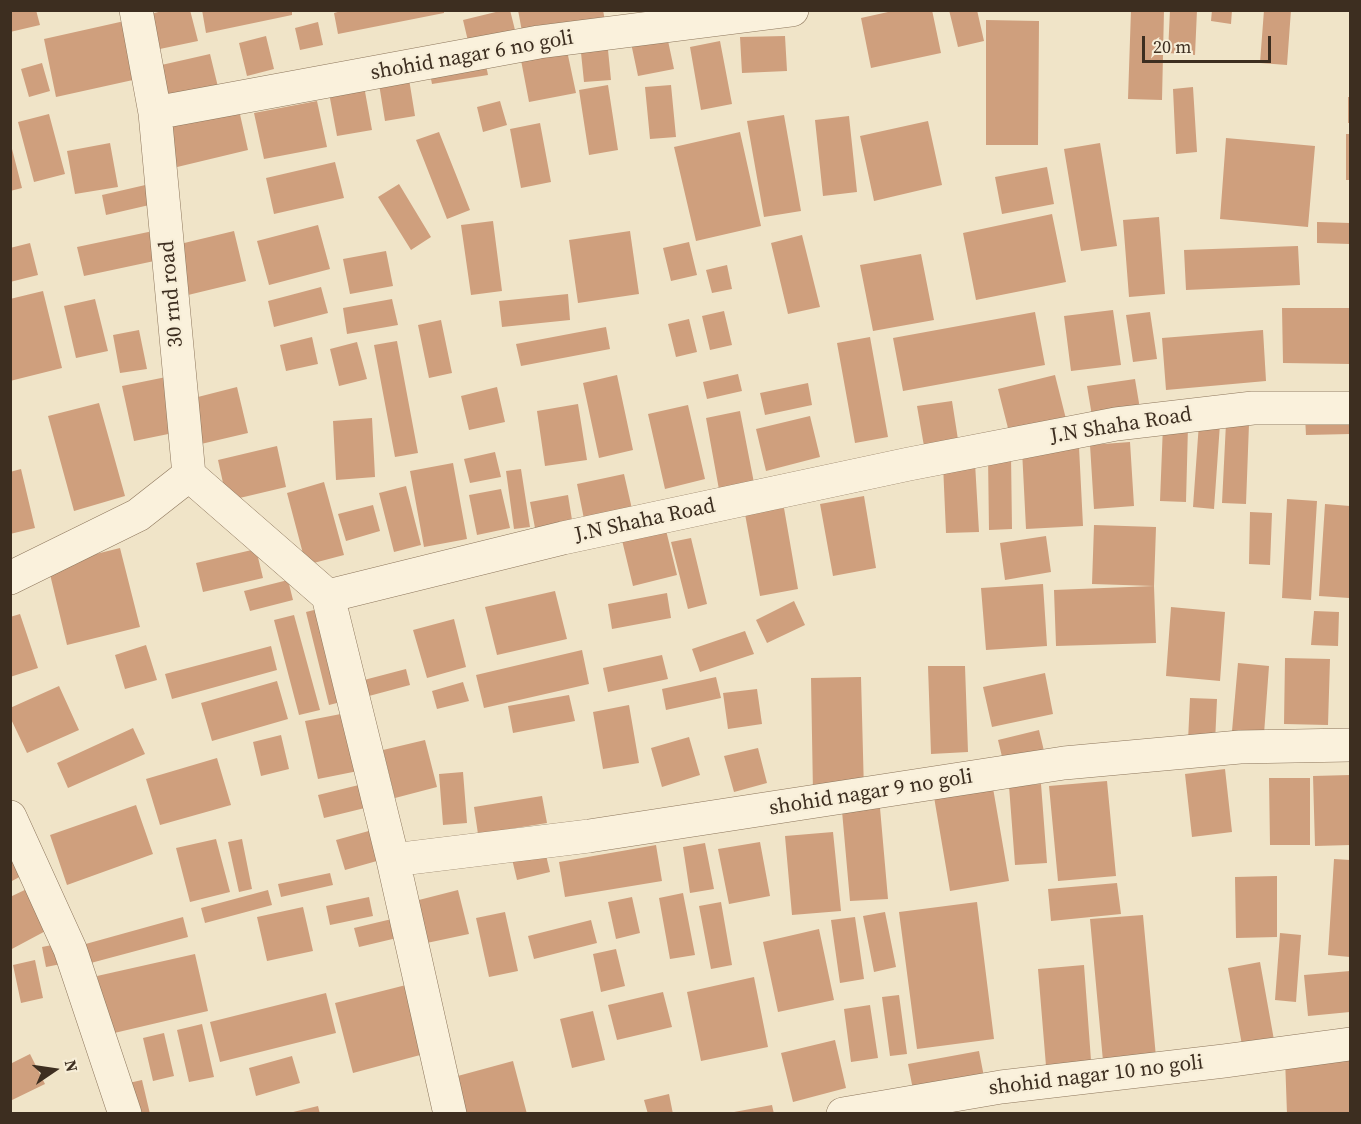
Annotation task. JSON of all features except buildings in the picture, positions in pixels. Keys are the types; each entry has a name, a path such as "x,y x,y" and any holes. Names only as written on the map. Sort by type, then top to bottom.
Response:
{"street":[{"name":"30 rnd road","path":"136,10 155,113 189,475"},
{"name":"shohid nagar 6 no goli","path":"155,113 539,42 792,10"},
{"name":"J.N Shaha Road","path":"328,596 574,535 909,464 1116,424 1253,408 1350,408"},
{"path":"10,578 138,515 189,475 328,596 393,860 450,1113"},
{"name":"shohid nagar 9 no goli","path":"393,860 601,834 1064,763 1240,747 1350,745"},
{"path":"10,817 70,949 125,1113"},
{"name":"shohid nagar 10 no goli","path":"843,1113 1001,1087 1350,1044"}]}
